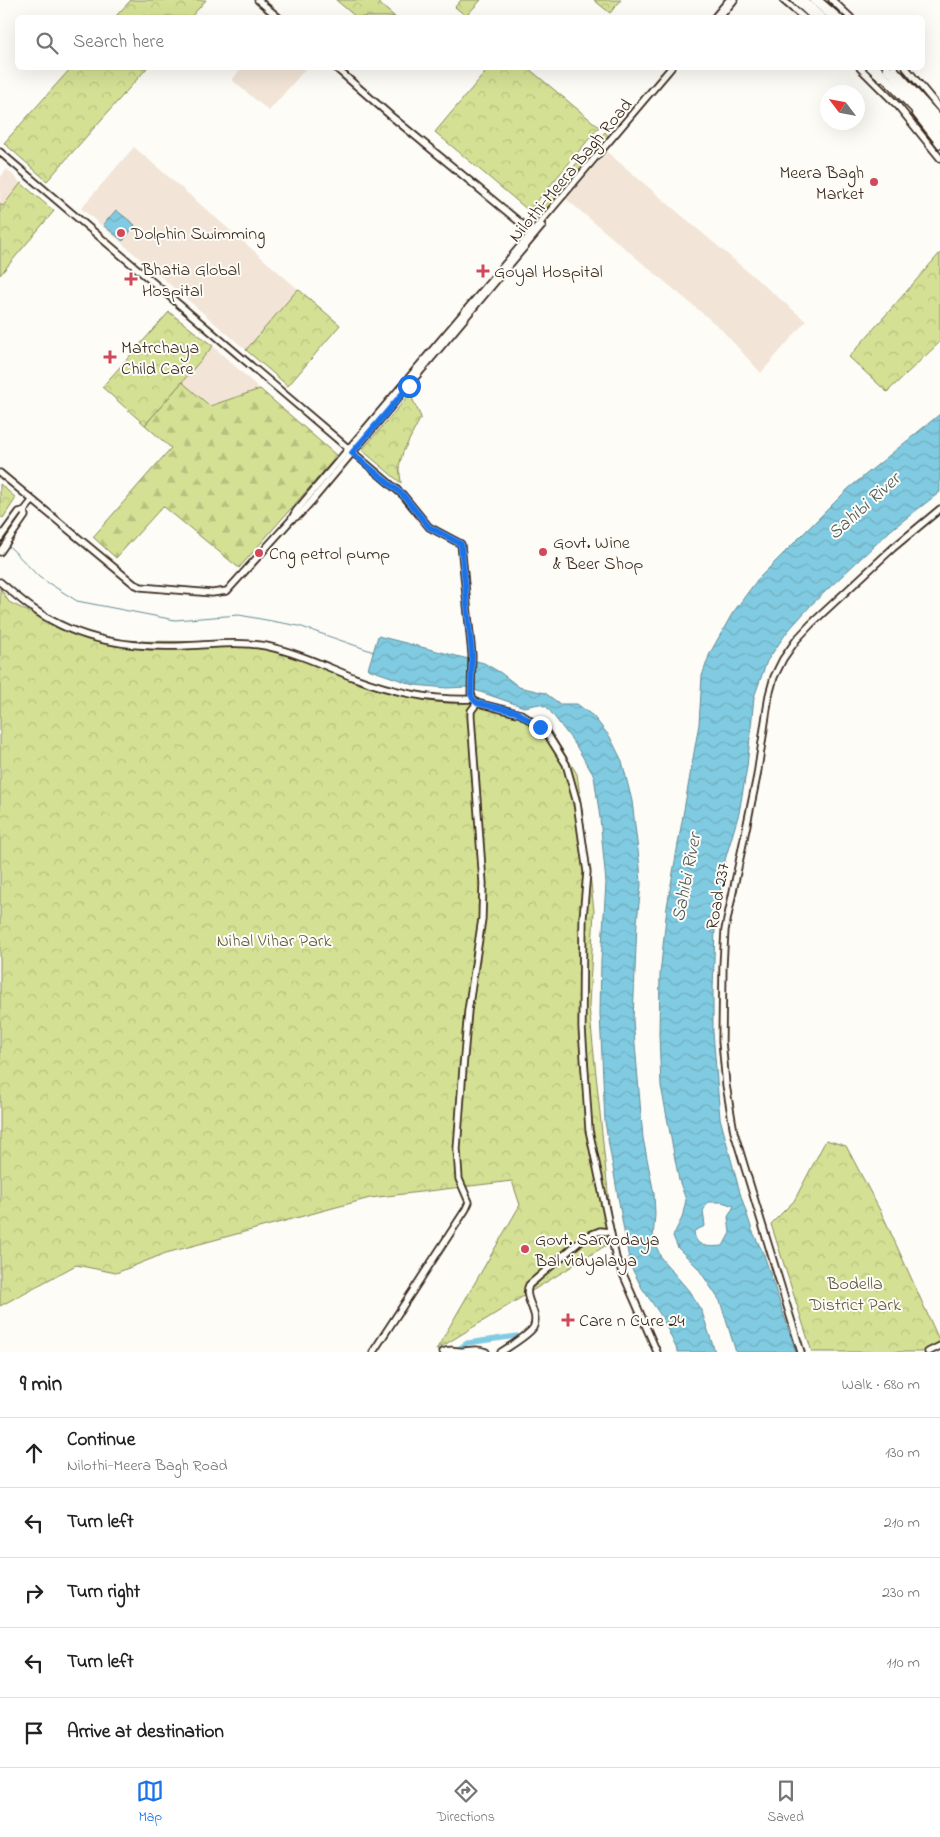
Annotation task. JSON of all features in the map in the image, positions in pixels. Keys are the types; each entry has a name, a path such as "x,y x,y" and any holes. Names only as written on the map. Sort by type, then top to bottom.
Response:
{"main road":[{"path":"802,0 819,15"},
{"path":"814,0 834,15"},
{"path":"878,70 940,138"},
{"path":"889,70 940,127"}],"street":[{"path":"258,0 276,15"},
{"path":"716,15 728,0"},
{"path":"722,15 734,0"},
{"path":"784,0 801,15"},
{"path":"794,0 811,15"},
{"path":"819,0 835,15"},
{"path":"832,0 848,15"},
{"path":"338,70 533,233"},
{"name":"Nilothi-Meera Bagh Road","path":"0,473 134,584 141,587 212,594 227,591 350,451 669,70"},
{"name":"Nilothi-Meera Bagh Road","path":"533,233 674,70"},
{"path":"862,70 898,106 940,158"},
{"path":"872,70 914,113 940,145"},
{"path":"896,70 940,109"},
{"path":"907,70 940,119"},
{"path":"0,152 403,495 429,527 461,544 472,655 474,698 471,717 483,884 482,919 464,1058 457,1149 459,1179 469,1202 373,1352"},
{"path":"0,538 19,512 24,511 32,501"},
{"name":"Road 237","path":"800,1352 734,1132 726,1085 722,1041 722,976 725,930 757,776 769,695 777,671 797,639 810,624 893,548 940,509"},
{"path":"0,552 25,516 24,511"},
{"path":"0,582 34,610 54,622 101,640 145,646 249,644 303,656 373,684 404,693 442,700 474,698 521,714 546,732 566,764 577,803 587,872 583,918 582,1028 588,1122 616,1258 657,1352"},
{"path":"501,1352 532,1330 535,1323 536,1318 527,1294 529,1285 585,1237 600,1231 610,1232"},
{"path":"928,1352 940,1346"},
{"path":"443,1352 478,1349 486,1352"}],"shaded area":[{"path":"240,70 304,70 269,111 232,80"},
{"path":"134,147 298,289 246,350 81,208"},
{"path":"607,152 806,321 761,373 720,328 566,199"},
{"path":"7,169 21,183 2,206 0,204 0,178"},
{"path":"213,346 260,389 210,406 182,382"}],"green space":[{"path":"131,0 206,0 193,15 117,15"},
{"path":"336,0 375,0 393,15 354,15"},
{"path":"461,0 481,0 467,15 455,7"},
{"path":"594,0 621,0 610,13"},
{"path":"69,70 145,70 47,181 4,143"},
{"path":"487,70 530,70 599,127 529,211 435,132"},
{"path":"605,132 609,137 561,193 532,223 527,218"},
{"path":"21,183 54,211 0,275 0,204 3,206"},
{"path":"940,253 940,342 887,392 849,357"},
{"path":"298,289 340,325 288,386 246,350"},
{"path":"169,312 213,346 145,425 102,387"},
{"path":"182,382 210,406 260,389 337,456 239,568 163,506 116,558 93,537 171,448 145,425"},
{"path":"410,394 421,417 403,452 399,466 401,483 362,450"},
{"path":"0,484 16,498 3,518 0,516"},
{"name":"Nihal Vihar Park","path":"0,588 9,602 43,619 110,641 261,642 303,654 369,683 479,703 535,719 555,738 577,774 587,847 594,911 589,1006 613,1241 436,1350 520,1205 512,1181 370,1198 166,1253 116,1273 76,1265 0,1306"},
{"name":"Bodella District Park","path":"826,1140 846,1146 885,1220 940,1342 922,1352 812,1352 771,1224 794,1201"}],"water":[{"name":"Dolphin Swimming","path":"116,210 135,225 123,241 103,225"},
{"name":"Sahibi River","path":"940,414 940,492 891,530 812,604 787,632 767,661 754,697 747,767 739,813 725,860 715,929 713,1032 720,1118 752,1230 764,1255 796,1352 736,1352 720,1301 698,1268 678,1248 673,1236 682,1218 686,1200 679,1180 661,1086 659,1034 660,975 667,907 699,724 702,676 710,653 732,614 757,580 848,489","holes":["708,1202 722,1202 734,1206 728,1217 730,1233 723,1246 703,1245 697,1241 694,1231 705,1226 703,1211"]},
{"path":"378,636 484,663 519,687 545,693 560,704 577,704 593,716 610,737 622,761 632,801 640,867 641,885 637,922 633,1020 643,1138 654,1194 653,1238 661,1258 689,1291 702,1312 715,1352 678,1352 662,1317 642,1288 630,1265 605,1122 600,1014 606,883 594,776 575,744 547,707 539,704 524,707 466,687 447,688 414,685 368,669"}],"waterway":[{"path":"8,545 39,577 77,601 175,620 239,615 299,626 374,652"},
{"path":"454,1352 467,1343 517,1336"}],"place":[{"name":"Meera Bagh Market","path":"874,182"},
{"name":"Dolphin Swimming","path":"121,233"},
{"name":"Goyal Hospital","path":"483,271"},
{"name":"Bhatia Global Hospital","path":"131,279"},
{"name":"Matrchaya Child Care","path":"110,357"},
{"name":"Govt. Wine & Beer Shop","path":"543,552"},
{"name":"Cng petrol pump","path":"259,553"},
{"name":"Govt. Sarvodaya Bal vidyalaya","path":"525,1249"},
{"name":"Care n Cure 24","path":"568,1320"}],"route":[{"path":"409,386 352,453 403,495 429,527 461,544 472,655 471,694 473,699 477,703 508,709 521,714 540,727"}]}
